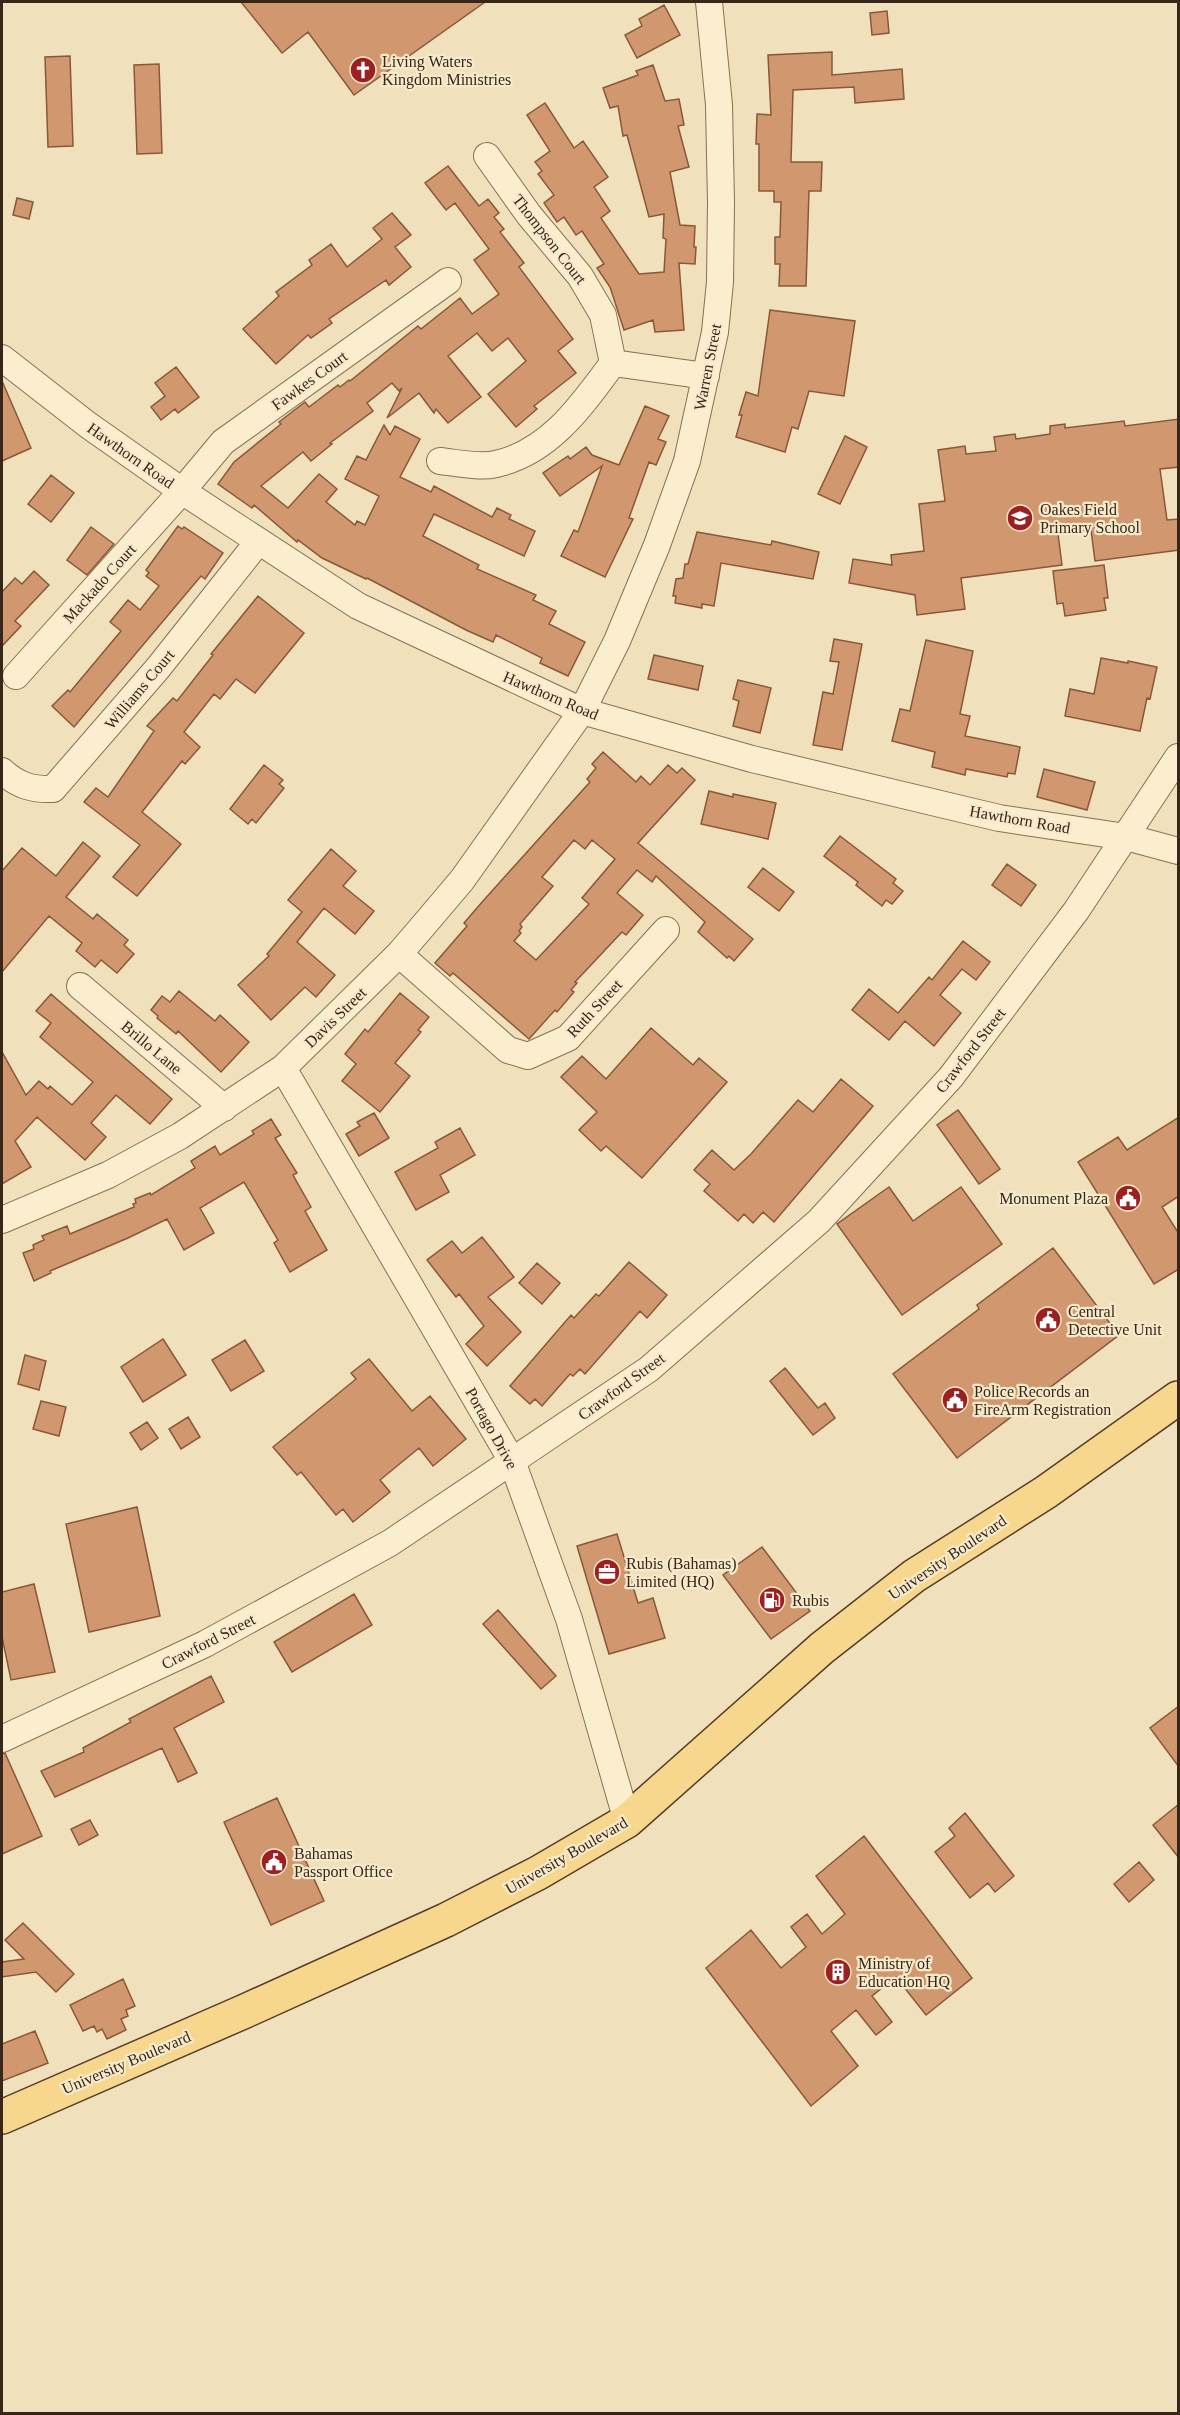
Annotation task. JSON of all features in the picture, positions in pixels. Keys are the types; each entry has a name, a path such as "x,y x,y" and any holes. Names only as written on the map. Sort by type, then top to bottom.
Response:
{"main road":[{"name":"University Boulevard","path":"2,2117 446,1920 538,1873 627,1821 822,1648 914,1576 1046,1492 1179,1398"}],"street":[{"name":"Warren Street","path":"582,711 616,641 687,461 715,332 720,282 721,202 719,105 709,2"},
{"name":"Thompson Court","path":"488,156 529,215 580,276 603,315 613,363"},
{"name":"Fawkes Court","path":"182,491 223,442 448,281"},
{"name":"Hawthorn Road","path":"2,358 88,425 182,491 258,543 358,606 582,711 752,759 999,818 1126,837 1179,851"},
{"path":"440,462 495,465 525,454 560,430 613,363 706,376"},
{"name":"Mackado Court","path":"16,676 182,491"},
{"name":"Williams Court","path":"2,771 14,782 35,790 53,789 158,668 258,543"},
{"name":"Davis Street","path":"2,1220 108,1175 180,1136 283,1068 399,954 462,880 582,711"},
{"name":"Crawford Street","path":"2,1739 205,1644 390,1543 649,1369 819,1221 951,1077 1076,910 1179,757"},
{"name":"Ruth Street","path":"399,954 508,1050 528,1056 568,1038 666,930"},
{"name":"Brillo Lane","path":"80,986 224,1108"},
{"name":"Portago Drive","path":"283,1068 512,1461 569,1619 627,1821"}],"building":[{"name":"Living Waters Kingdom Ministries","path":"241,2 485,2 354,95 308,32 282,53"},
{"path":"664,5 680,35 637,58 625,35 642,26 639,19"},
{"path":"887,11 889,33 872,35 870,13"},
{"path":"832,52 832,75 902,69 904,99 855,103 854,87 793,90 791,162 822,162 821,191 809,191 806,286 779,286 780,264 775,264 775,237 780,237 781,202 774,202 774,191 759,191 759,144 756,144 757,114 771,115 768,55"},
{"path":"70,56 73,146 48,147 45,57"},
{"path":"159,64 162,153 137,154 134,65"},
{"path":"653,65 665,101 679,99 684,125 678,126 689,167 670,172 680,225 695,226 694,247 696,247 695,264 679,263 684,330 655,332 653,320 624,330 610,287 597,268 604,264 582,231 576,235 564,217 557,222 544,203 554,195 538,174 542,171 535,162 550,151 527,115 545,103 574,148 583,141 608,177 594,187 610,211 601,218 639,274 664,272 666,239 663,238 664,214 649,217 627,135 623,136 618,106 610,108 603,88 638,75 636,71"},
{"path":"448,166 479,206 488,199 499,213 494,217 504,229 500,232 524,263 519,267 573,339 558,351 576,373 534,406 537,409 516,427 488,394 526,361 508,338 492,351 477,333 448,356 481,397 448,423 436,409 434,413 419,393 387,418 402,388 399,391 392,383 367,403 373,411 330,443 332,444 311,461 303,452 261,486 288,508 319,474 337,489 326,502 355,525 357,521 365,525 379,496 345,479 357,456 366,460 384,425 390,435 395,426 420,439 400,477 431,492 434,486 492,517 497,508 511,515 509,519 535,531 524,556 434,514 423,536 479,565 477,569 536,595 533,600 556,611 549,624 585,642 568,676 540,663 542,658 496,635 493,642 367,578 322,558 298,540 297,542 254,505 252,508 218,484 234,462 305,402 309,407 338,385 340,387 350,381 418,326 421,329 460,298 472,314 499,294 474,260 489,249 455,203 446,210 425,183"},
{"path":"17,198 33,202 29,219 13,215"},
{"path":"392,213 411,235 395,247 411,267 389,285 386,280 329,319 332,323 311,338 308,335 276,364 243,329 279,296 276,292 312,265 309,260 331,244 347,267 382,239 373,228"},
{"path":"770,310 855,321 844,396 809,391 798,429 792,427 785,452 736,437 742,415 739,415 746,392 758,396"},
{"path":"176,367 199,397 178,413 175,409 161,420 151,407 165,396 155,383"},
{"path":"2,381 31,448 2,461"},
{"path":"645,406 669,416 658,439 666,442 656,465 649,462 629,518 633,519 605,577 561,556 574,530 578,532 602,466 560,496 543,473 568,456 570,459 586,447 592,455 619,465"},
{"path":"1179,419 1179,467 1160,469 1167,520 1179,519 1179,550 1095,561 1091,530 1058,534 1062,565 961,578 965,609 917,615 915,595 849,583 853,559 892,565 891,555 924,551 919,504 945,501 938,450 965,446 966,454 996,451 994,437 1015,434 1016,439 1050,434 1050,426 1065,424 1065,428 1124,421 1125,426"},
{"path":"845,436 867,447 840,504 818,494"},
{"path":"51,475 74,493 51,522 28,504"},
{"path":"178,526 182,529 184,527 223,553 205,579 201,576 74,727 52,706 68,690 70,692 121,631 110,622 128,600 140,610 159,586 146,576 149,573 146,570"},
{"path":"91,527 114,544 87,575 67,560"},
{"path":"697,532 771,545 772,541 819,552 813,579 721,563 714,606 702,604 702,608 675,603 676,596 673,596 676,579 683,578 685,564 688,564"},
{"path":"1104,565 1108,598 1104,598 1106,610 1065,616 1063,603 1057,604 1053,571"},
{"path":"34,571 49,585 15,621 21,626 2,646 2,592 15,578 22,584"},
{"path":"258,596 304,633 255,693 236,679 220,699 214,694 184,732 200,747 185,764 182,761 142,812 181,844 137,896 113,877 140,845 84,802 96,788 108,797 154,731 147,726 173,698 177,701"},
{"path":"834,639 862,644 842,750 813,745 823,692 833,694 839,662 830,661"},
{"path":"926,640 973,651 960,714 970,716 965,736 1020,747 1015,774 1008,773 1007,777 966,769 965,775 932,767 935,752 892,741 900,709 910,711"},
{"path":"654,655 703,666 698,690 648,679"},
{"path":"1101,658 1157,667 1140,731 1065,716 1070,689 1094,694"},
{"path":"738,680 771,688 760,733 733,726 739,701 733,699"},
{"path":"603,752 636,782 641,776 650,785 668,765 677,773 682,768 695,780 638,843 753,939 734,961 729,956 727,958 698,932 705,922 656,876 652,882 637,870 617,893 643,915 626,935 622,932 575,982 577,983 571,990 574,992 529,1039 453,973 450,976 435,963 467,926 464,923 590,782 587,779 596,768 592,764","holes":["574,840 585,849 592,840 615,859 582,898 589,904 536,960 514,941 521,933 520,924 553,886 542,877"]},
{"path":"264,765 283,780 279,784 284,788 256,823 252,819 248,824 230,809"},
{"path":"1044,769 1095,782 1087,810 1037,797"},
{"path":"709,791 776,803 768,839 701,824"},
{"path":"840,836 896,879 893,883 903,891 892,904 886,900 882,906 856,885 858,882 824,856"},
{"path":"83,842 100,856 66,897 93,919 97,914 128,940 124,945 134,954 117,973 101,960 95,967 76,951 82,943 49,916 2,972 2,871 22,848 56,876"},
{"path":"331,849 356,871 343,886 374,911 355,934 324,908 297,942 335,975 316,997 305,987 271,1020 238,985 269,956 267,954 302,912 288,900"},
{"path":"1007,864 1036,885 1021,906 992,885"},
{"path":"763,868 794,892 779,911 748,887"},
{"path":"963,941 990,962 976,980 962,969 940,995 961,1013 934,1046 905,1021 889,1040 852,1010 869,989 898,1013 929,977 932,980"},
{"path":"179,991 215,1021 220,1015 249,1042 221,1072 178,1031 176,1034 151,1010 162,996 170,1002"},
{"path":"400,993 429,1017 418,1030 421,1032 395,1063 410,1076 380,1112 342,1081 356,1064 345,1054 365,1029 368,1032"},
{"path":"51,994 172,1099 150,1124 116,1095 91,1123 106,1137 85,1160 37,1117 15,1141 31,1167 2,1184 2,1052 26,1095 39,1081 48,1089 50,1086 72,1105 93,1082 40,1037 51,1023 36,1011"},
{"path":"651,1028 693,1065 699,1058 727,1082 642,1178 606,1146 601,1151 579,1130 597,1112 561,1077 582,1056 606,1079"},
{"path":"841,1079 873,1106 774,1222 763,1212 753,1223 744,1214 738,1221 704,1191 710,1184 694,1170 712,1150 734,1170 798,1100 813,1112"},
{"path":"958,1110 1000,1169 979,1184 937,1125"},
{"path":"374,1113 389,1138 359,1156 346,1134 360,1126 357,1122"},
{"name":"Monument Plaza","path":"1179,1117 1179,1196 1162,1207 1179,1234 1179,1269 1154,1284 1078,1162 1118,1137 1127,1150"},
{"path":"271,1119 281,1135 275,1138 297,1173 293,1175 311,1207 305,1211 327,1250 290,1272 274,1243 278,1240 244,1182 200,1208 214,1233 184,1250 167,1219 50,1271 51,1273 34,1281 23,1253 34,1249 33,1245 44,1240 42,1236 67,1226 70,1234 134,1207 135,1199 150,1193 151,1195 195,1168 191,1161 215,1146 220,1155 254,1134 252,1131"},
{"path":"460,1128 475,1155 440,1175 449,1192 416,1210 395,1172 438,1148 435,1142"},
{"path":"889,1187 913,1221 961,1187 1002,1244 902,1315 837,1224"},
{"path":"482,1237 514,1277 488,1297 521,1332 487,1366 466,1344 484,1326 459,1294 456,1297 427,1260 452,1241 462,1253"},
{"path":"1053,1248 1119,1335 957,1458 893,1374 979,1309 977,1305"},
{"path":"629,1262 667,1295 647,1318 640,1311 585,1374 580,1369 573,1376 570,1374 542,1406 535,1399 530,1404 510,1386 571,1315 574,1318 596,1294 599,1296"},
{"path":"537,1263 560,1283 542,1304 519,1283"},
{"path":"163,1339 186,1375 143,1402 121,1367"},
{"path":"245,1340 264,1371 231,1391 212,1360"},
{"path":"25,1355 46,1361 39,1390 18,1384"},
{"path":"369,1359 412,1411 430,1396 466,1439 433,1466 419,1448 380,1480 390,1492 353,1522 343,1509 336,1515 301,1472 297,1475 273,1447 356,1379 351,1373"},
{"path":"785,1368 818,1408 825,1403 835,1418 813,1435 770,1381"},
{"path":"41,1401 66,1407 59,1436 33,1429"},
{"path":"188,1417 200,1437 181,1449 169,1429"},
{"path":"147,1422 158,1438 141,1450 130,1433"},
{"path":"137,1507 160,1616 89,1632 66,1524"},
{"name":"Rubis (Bahamas) Limited (HQ)","path":"617,1534 638,1603 653,1598 665,1638 609,1654 577,1546"},
{"name":"Rubis","path":"762,1547 810,1611 771,1639 723,1575"},
{"path":"34,1584 55,1672 11,1680 2,1637 2,1592"},
{"path":"354,1594 372,1625 292,1672 274,1642"},
{"path":"498,1610 556,1676 541,1689 483,1624"},
{"path":"211,1676 224,1702 174,1728 197,1773 178,1782 162,1748 55,1797 41,1771 84,1752 83,1748 131,1722 129,1719"},
{"path":"1179,1706 1179,1767 1150,1728"},
{"path":"5,1753 42,1836 2,1854 2,1754"},
{"name":"Bahamas Passport Office","path":"277,1798 324,1901 271,1925 224,1822"},
{"path":"1179,1804 1179,1858 1153,1825"},
{"path":"965,1813 1014,1876 995,1892 988,1883 970,1898 935,1852 955,1836 949,1828"},
{"path":"90,1820 98,1835 79,1845 71,1829"},
{"name":"Ministry of Education HQ","path":"864,1836 972,1978 926,2015 896,1977 872,1996 892,2022 876,2035 856,2010 831,2031 858,2066 811,2106 706,1968 751,1930 781,1968 806,1947 791,1927 807,1914 822,1934 845,1914 816,1876"},
{"path":"1139,1862 1154,1880 1129,1902 1114,1884"},
{"path":"23,1923 74,1974 56,1992 36,1972 2,1977 2,1962 24,1959 5,1940"},
{"path":"123,1979 135,2006 126,2010 128,2016 121,2019 126,2030 107,2039 102,2029 97,2032 94,2026 83,2031 70,2005"},
{"path":"35,2031 48,2063 2,2081 2,2044"}],"place":[{"name":"Living Waters Kingdom Ministries","path":"363,70"},
{"name":"Oakes Field Primary School","path":"1020,518"},
{"name":"Monument Plaza","path":"1128,1198"},
{"name":"Central Detective Unit","path":"1048,1320"},
{"name":"Police Records an FireArm Registration","path":"955,1400"},
{"name":"Rubis (Bahamas) Limited (HQ)","path":"607,1572"},
{"name":"Rubis","path":"772,1600"},
{"name":"Bahamas Passport Office","path":"274,1862"},
{"name":"Ministry of Education HQ","path":"838,1972"}]}
